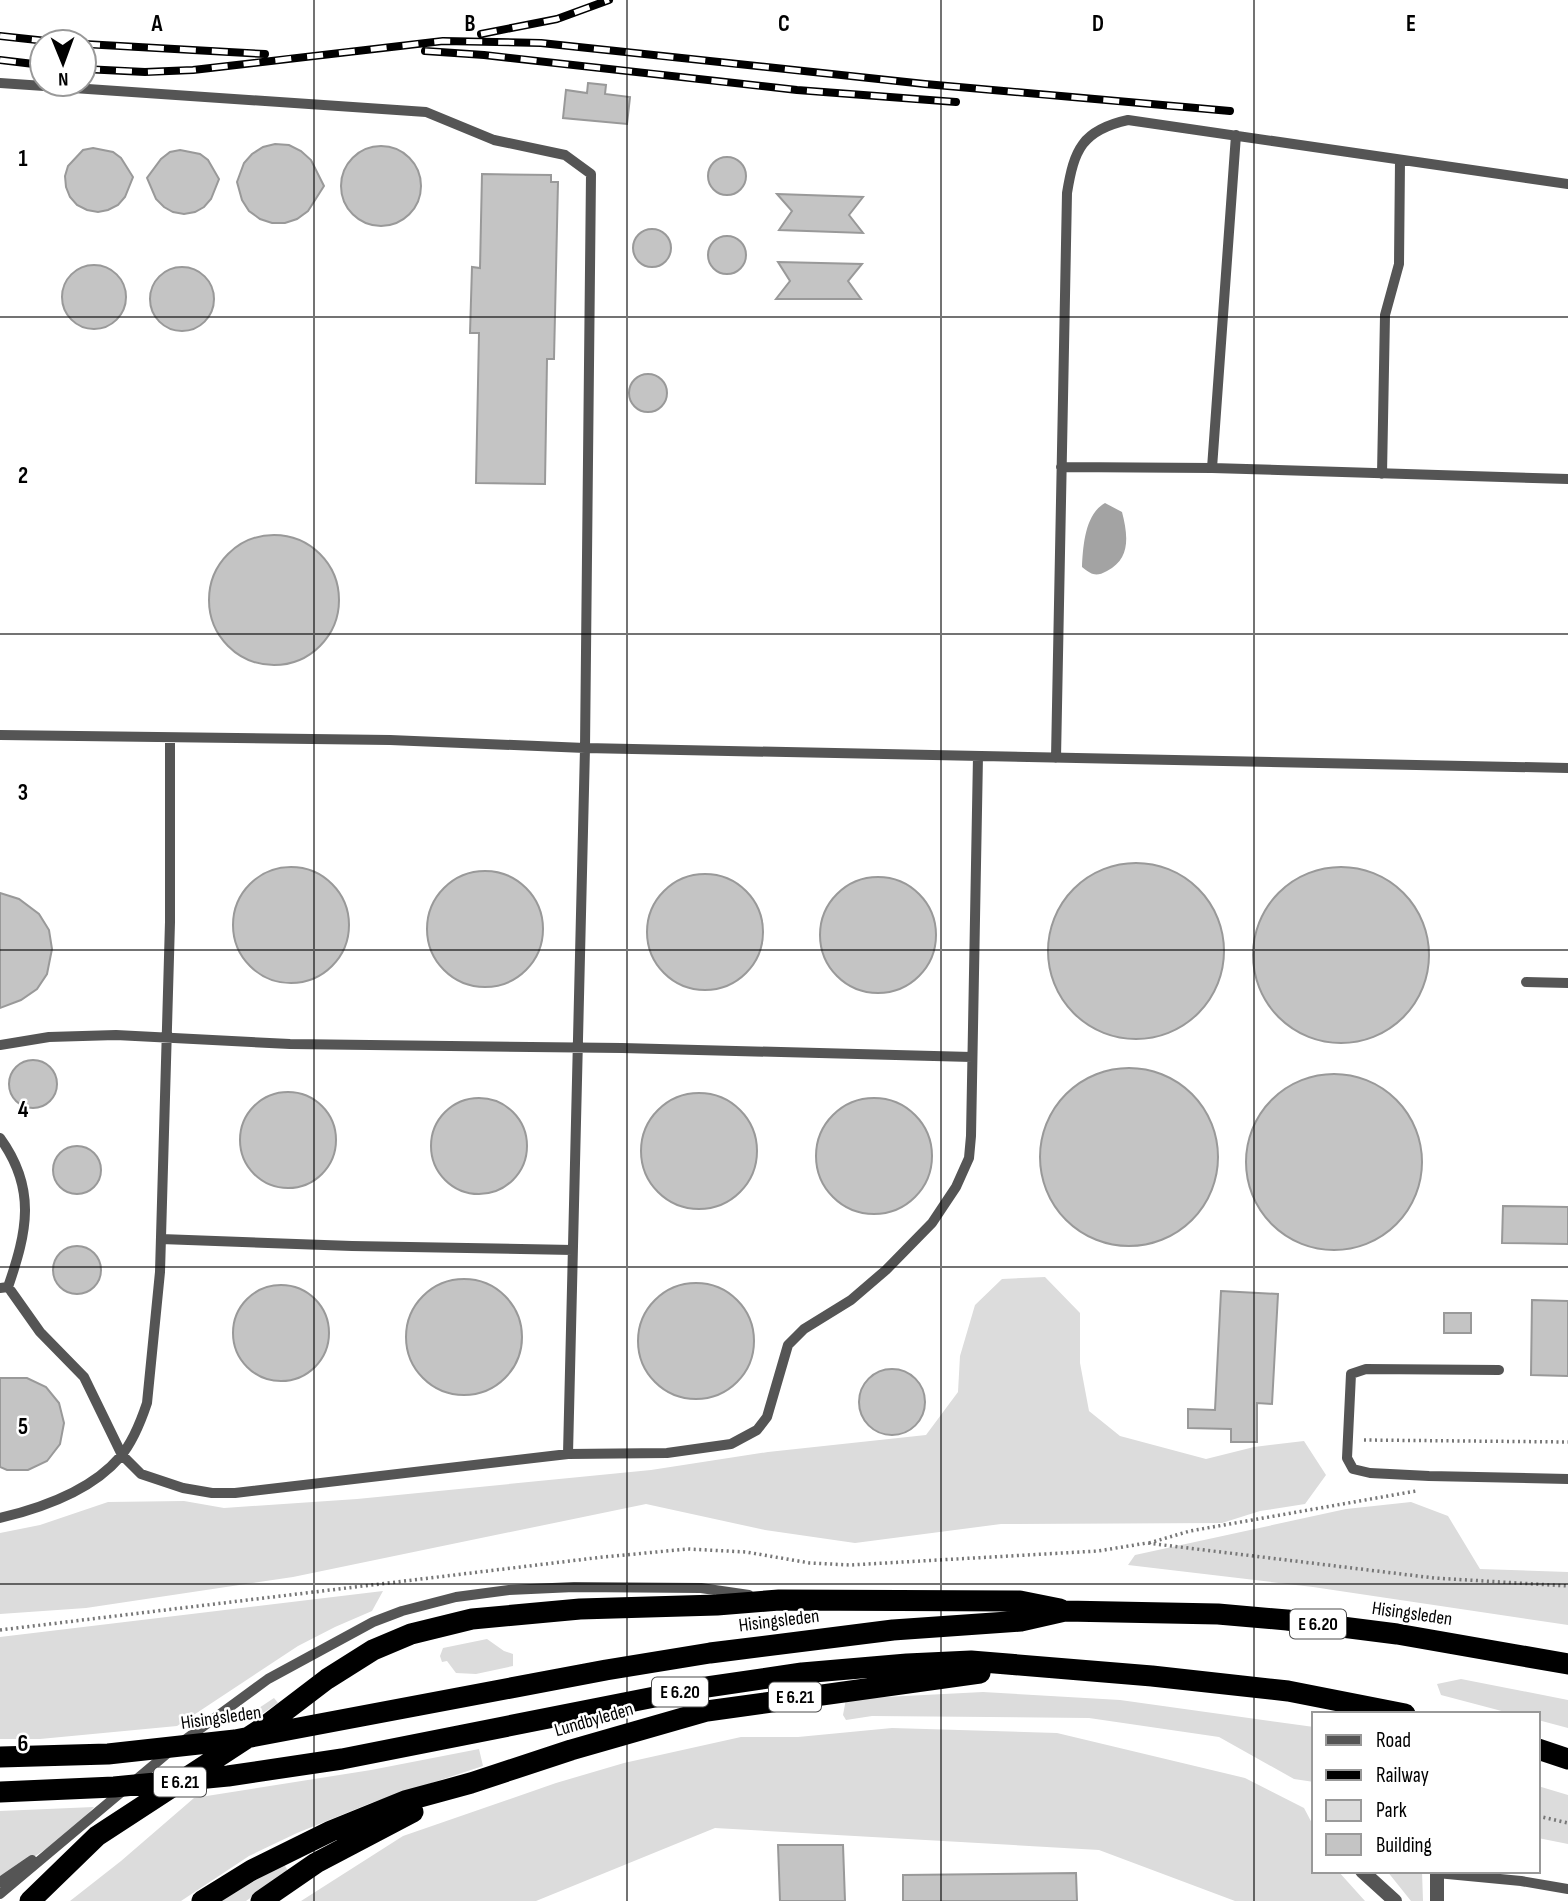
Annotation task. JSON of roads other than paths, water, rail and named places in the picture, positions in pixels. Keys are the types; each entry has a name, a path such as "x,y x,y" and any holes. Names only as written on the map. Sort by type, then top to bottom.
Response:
{"highway":[{"name":"E 6.21","path":"30,1901 97,1836 264,1727 327,1679 373,1650 397,1639 472,1619 644,1605 710,1605 779,1600 1020,1601 1065,1611"},
{"name":"Hisingsleden","path":"0,1757 108,1754 235,1740 710,1653 893,1630 1021,1621 1065,1611 1218,1614 1287,1620 1397,1634 1568,1664"},
{"name":"E 6.20","path":"0,1792 114,1787 215,1777 342,1759 613,1704 802,1672 971,1661 1287,1692 1394,1712"},
{"name":"Lundbyleden","path":"202,1901 252,1870 331,1831 405,1801 471,1783 570,1750 707,1711 974,1674 1023,1664"},
{"path":"1540,1750 1568,1759"},
{"path":"261,1901 337,1851 471,1783"}],"street":[{"path":"1364,1873 1395,1901"},
{"path":"1437,1873 1437,1901"}],"lane":[{"path":"0,83 426,112 494,140 565,155 591,174 585,748 568,1454"},
{"path":"1056,758 1067,193 1072,161 1086,139 1108,124 1128,120 1568,184"},
{"path":"1212,468 1236,135"},
{"path":"1382,474 1385,315 1399,264 1400,160"},
{"path":"1061,467 1212,468 1568,479"},
{"path":"0,735 390,740 585,748 1568,768"},
{"path":"0,1518 21,1513 61,1497 103,1474 122,1455 141,1421 147,1403 160,1272 170,922 170,739"},
{"path":"0,1138 16,1164 26,1199 22,1248 4,1287 40,1332 85,1377 122,1455 141,1474 183,1488 212,1493 235,1493 568,1454 667,1453 731,1444 757,1430 767,1417 788,1345 804,1329 851,1300 886,1270 932,1223 956,1187 969,1158 977,901 978,756"},
{"path":"1526,982 1568,984"},
{"path":"0,1045 49,1037 116,1035 290,1044 971,1057"},
{"path":"161,1239 573,1250"},
{"path":"1499,1370 1367,1370 1351,1374 1347,1458 1353,1469 1370,1473 1429,1476 1568,1479"},
{"path":"0,1894 152,1765 268,1679 373,1622 402,1611 456,1597 509,1590 574,1587 701,1588 779,1600"},
{"path":"0,1882 100,1811"},
{"path":"1446,1873 1568,1889"}],"railway":[{"path":"481,34 557,19 609,0"},
{"path":"0,36 28,39"},
{"path":"98,70 145,72 193,70 443,41 541,43 925,84 1230,111"},
{"path":"98,45 265,54"},
{"path":"425,51 484,55 797,90 956,102"},
{"path":"0,60 28,63"}]}
